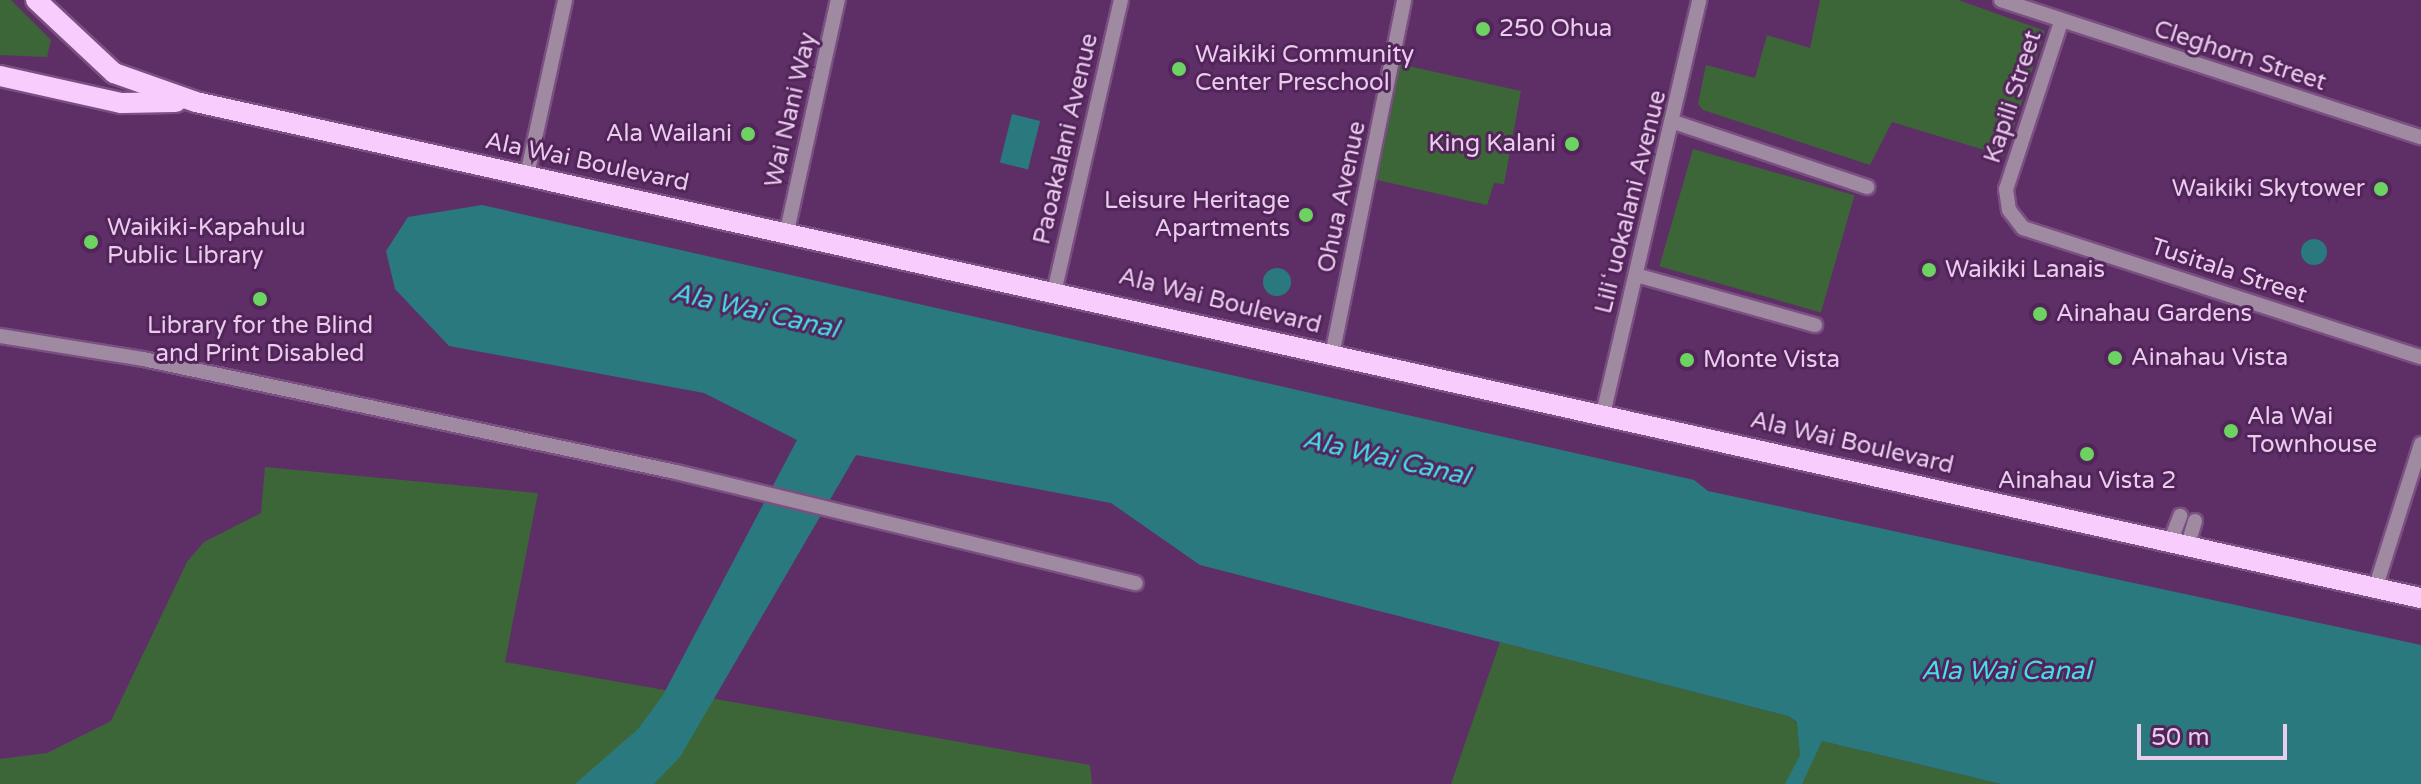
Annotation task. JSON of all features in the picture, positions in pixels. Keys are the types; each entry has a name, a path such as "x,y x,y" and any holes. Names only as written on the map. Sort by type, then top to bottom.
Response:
{"main road":[{"name":"Ala Wai Boulevard","path":"36,0 114,73 196,102 1055,288 1332,355 2421,598"},
{"path":"0,76 121,103 196,102"}],"street":[{"path":"527,175 565,0"},
{"name":"Wai Nani Way","path":"787,231 838,0"},
{"name":"Paoakalani Avenue","path":"1055,288 1121,0"},
{"name":"Ohua Avenue","path":"1332,355 1404,0"},
{"name":"Liliʻuokalani Avenue","path":"1603,414 1674,122 1699,0"},
{"name":"Cleghorn Street","path":"2001,0 2421,137"},
{"name":"Kapili Street","path":"2023,228 2009,210 2006,189 2061,22"},
{"path":"1674,122 1867,187"},
{"name":"Tusitala Street","path":"2023,228 2421,357"},
{"path":"1636,275 1815,325"},
{"path":"0,336 143,359 765,495 1136,583"},
{"path":"2376,586 2421,444"},
{"path":"2180,516 2180,542"},
{"path":"2180,542 2195,521"}],"shaded area":[{"path":"0,0 11,0 51,40 47,57 0,55"},
{"path":"1820,0 1958,0 2045,31 2004,156 1892,122 1870,165 1703,110 1698,104 1706,65 1755,78 1767,35 1810,48"},
{"path":"1399,64 1521,91 1504,184 1494,183 1487,205 1373,179"},
{"path":"1693,149 1854,195 1821,313 1659,266"},
{"path":"265,467 538,493 505,662 1090,765 1092,784 0,784 0,759 47,753 111,721 187,562 204,542 261,513"},
{"path":"1500,642 1788,716 1822,741 2001,784 1451,784"}],"water":[{"path":"1012,114 1040,121 1028,170 1000,163"},
{"name":"Ala Wai Canal","path":"482,205 1694,480 1708,491 2421,645 2421,784 2001,784 1822,741 1802,784 1785,784 1800,755 1797,722 1788,716 1200,565 1111,503 856,455 680,757 654,784 575,784 638,729 663,695 797,440 704,393 449,346 395,289 386,251 408,217"},
{"path":"2314,239 2323,243 2327,252 2323,261 2314,265 2305,261 2301,252 2305,243"},
{"path":"1277,268 1287,272 1291,282 1287,292 1277,296 1267,292 1263,282 1267,272"}],"place":[{"name":"250 Ohua","path":"1483,29"},
{"name":"Waikiki Community Center Preschool","path":"1179,69"},
{"name":"Ala Wailani","path":"748,134"},
{"name":"King Kalani","path":"1572,144"},
{"name":"Waikiki Skytower","path":"2381,189"},
{"name":"Leisure Heritage Apartments","path":"1306,215"},
{"name":"Waikiki-Kapahulu Public Library","path":"91,242"},
{"name":"Waikiki Lanais","path":"1929,270"},
{"name":"Library for the Blind and Print Disabled","path":"260,299"},
{"name":"Ainahau Gardens","path":"2040,314"},
{"name":"Ainahau Vista","path":"2115,358"},
{"name":"Monte Vista","path":"1687,360"},
{"name":"Ala Wai Townhouse","path":"2231,431"},
{"name":"Ainahau Vista 2","path":"2087,454"}]}
